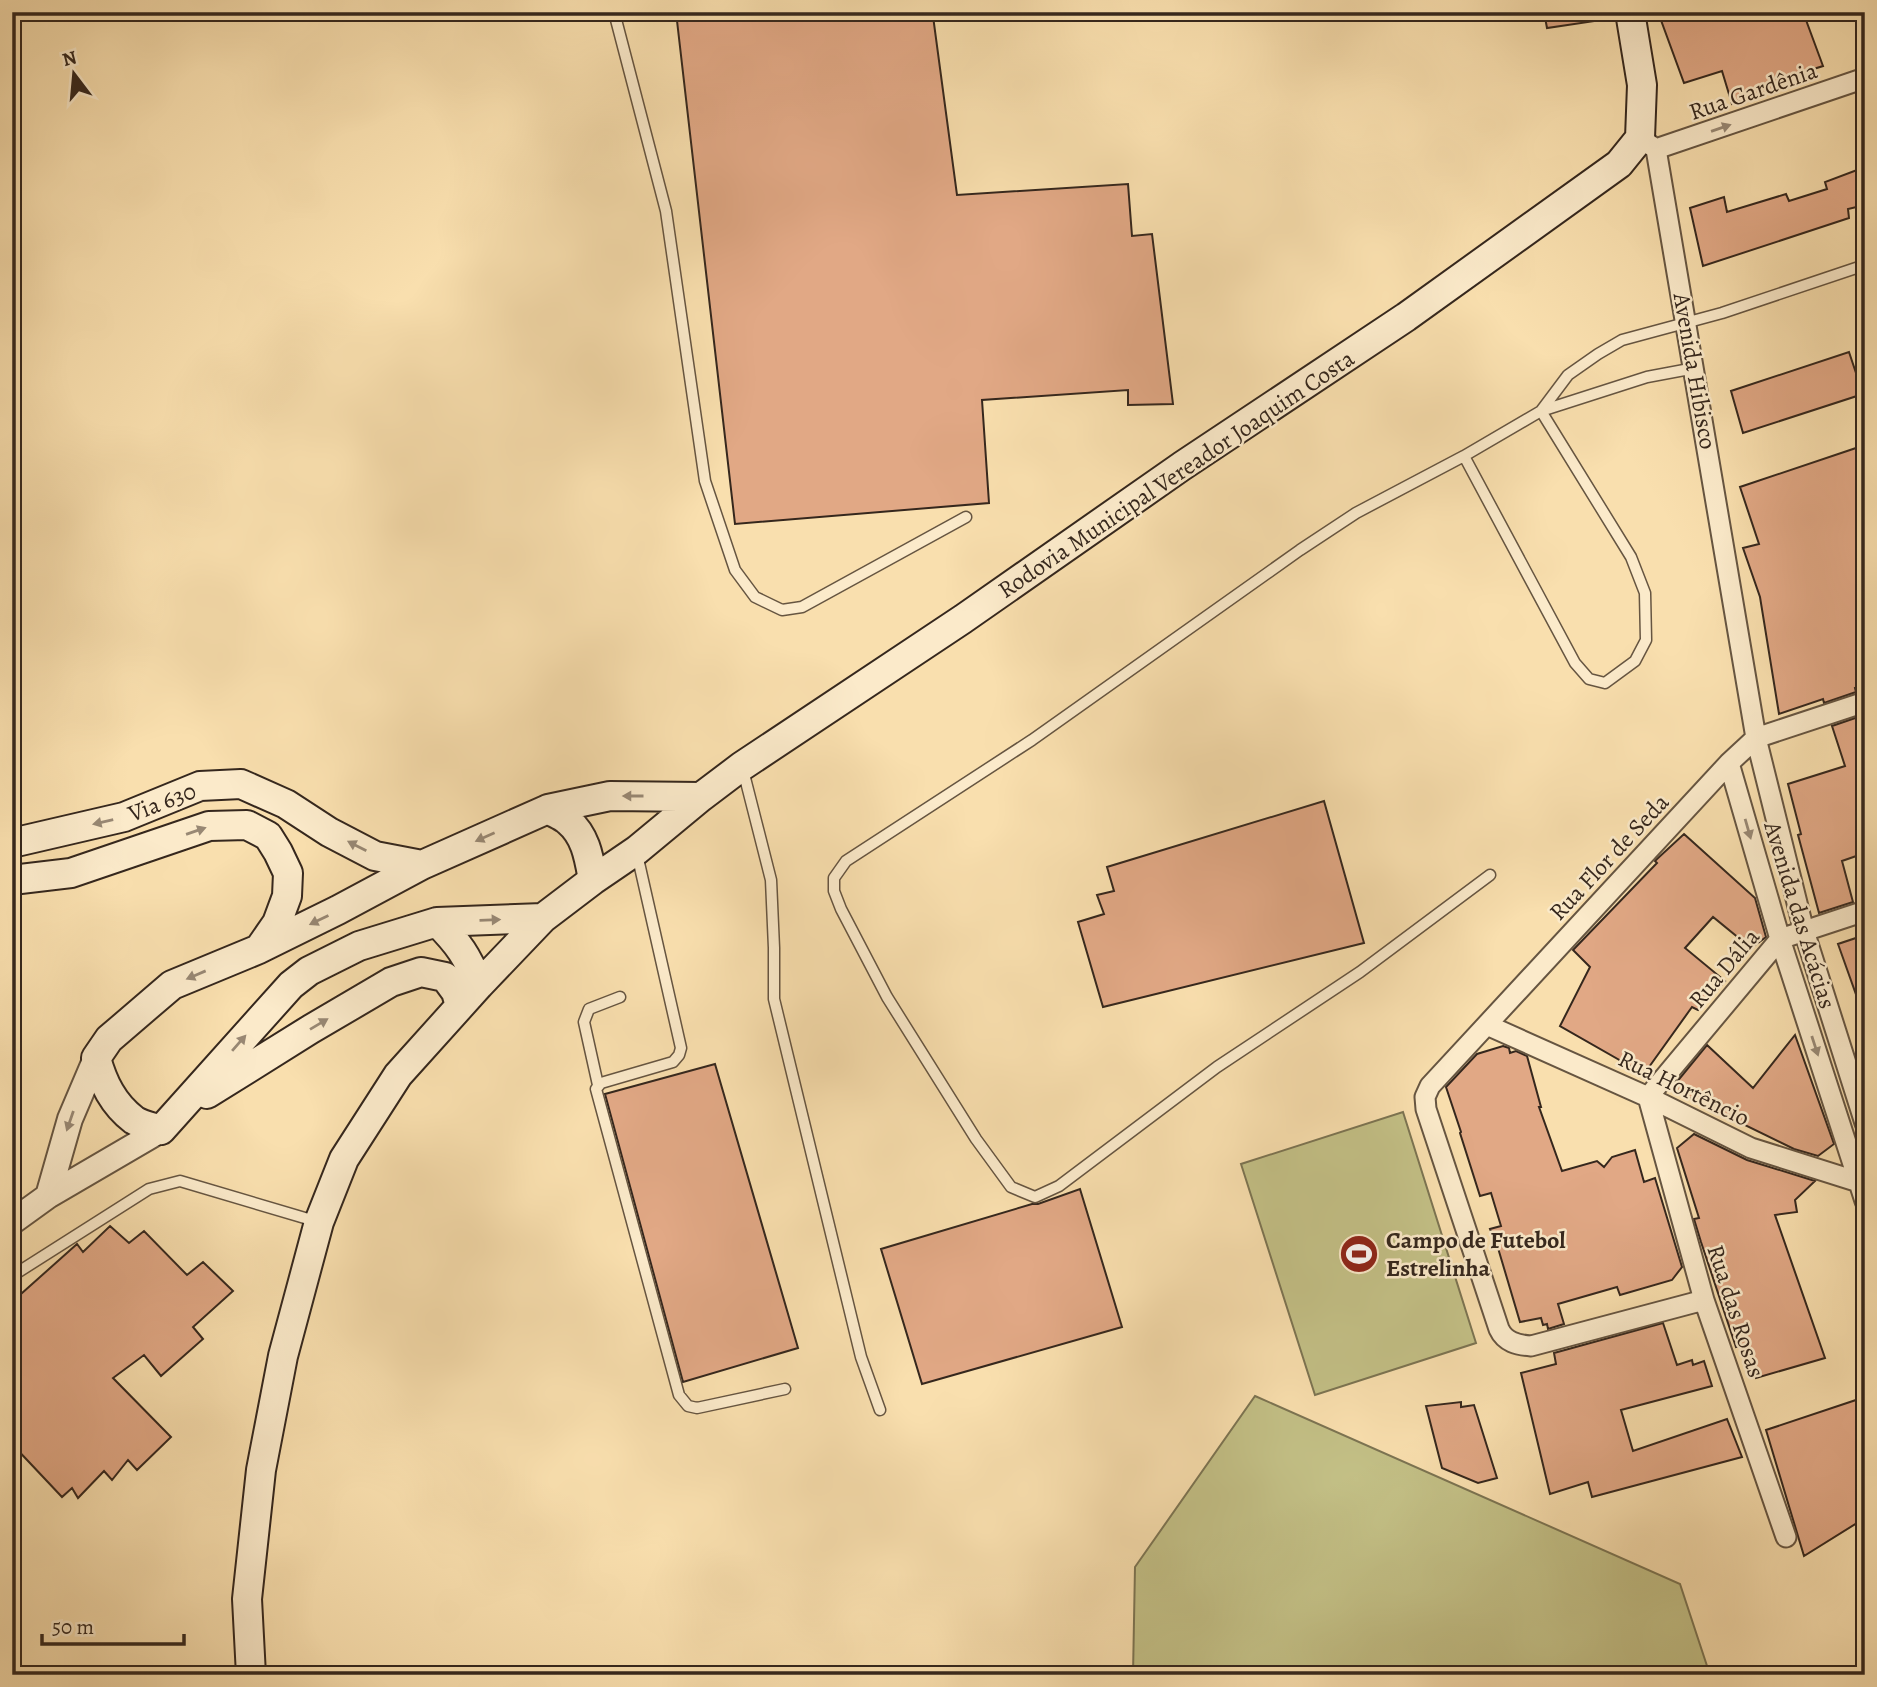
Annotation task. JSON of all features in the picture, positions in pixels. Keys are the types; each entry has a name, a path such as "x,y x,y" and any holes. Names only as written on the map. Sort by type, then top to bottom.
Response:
{"main road":[{"name":"Avenida Hibisco","path":"1630,12 1648,143"},
{"name":"Rodovia Municipal Vereador Joaquim Costa","path":"543,918 637,850 742,766 1406,317 1648,143"},
{"name":"Via 630","path":"12,843 124,817 200,786 241,785 286,804 375,856 422,864"},
{"path":"460,1006 456,992 445,977 421,972 391,982 311,1029 169,1121 136,1121 115,1101 103,1082 96,1058 109,1039 172,985 259,949 422,864 548,809 610,796 701,797"},
{"path":"548,809 568,821 582,838 588,851 593,880"},
{"name":"Via 630","path":"12,880 71,873 209,826 247,825 268,836 288,873 284,905 277,923 259,949"},
{"path":"169,1121 291,985 309,971 359,946 437,922 543,918"},
{"path":"251,1675 247,1599 261,1470 283,1356 319,1222 344,1159 398,1075 543,918"},
{"path":"437,922 454,939 467,958 479,985"}],"street":[{"name":"Rua Gardênia","path":"1648,143 1865,78"},
{"name":"Avenida Hibisco","path":"1648,143 1687,323 1756,738"},
{"name":"Rua Flor de Seda","path":"1704,1300 1531,1346 1517,1345 1503,1337 1426,1109 1425,1097 1430,1086 1729,763 1756,738 1865,702"},
{"name":"Avenida das Acácias","path":"1756,738 1804,931 1865,1123"},
{"name":"Avenida das Acácias","path":"1729,763 1780,939 1844,1138 1862,1182 1865,1201"},
{"name":"Rua Dália","path":"1648,1097 1780,939 1865,911"},
{"name":"Rua Hortêncio","path":"1487,1025 1648,1097 1751,1148 1862,1182"},
{"path":"48,1196 70,1119 96,1058"},
{"name":"Rua das Rosas","path":"1648,1097 1704,1300 1786,1537"},
{"path":"12,1222 48,1196 169,1121"},
{"path":"1844,1138 1865,1131"}],"lane":[{"path":"614,12 666,211 705,481 735,570 755,597 782,610 802,607 966,517"},
{"path":"1541,411 1568,375 1622,340 1687,323 1865,265"},
{"path":"1490,875 1360,972 1217,1067 1059,1186 1035,1196 1012,1187 976,1139 894,1009 834,891 834,878 846,861 1032,740 1356,513 1464,456 1541,411 1647,377 1695,368"},
{"path":"1464,456 1575,663 1588,679 1605,683 1635,661 1646,640 1645,593 1631,557 1541,411"},
{"path":"742,766 771,880 774,999 861,1357 880,1410"},
{"path":"598,1086 673,1062 681,1048 637,850"},
{"path":"620,997 589,1009 583,1022 598,1086 596,1089 680,1395 688,1406 696,1408 785,1389"},
{"path":"12,1276 149,1189 180,1181 319,1222"}],"shaded area":[{"name":"Campo de Futebol Estrelinha","path":"1403,1112 1476,1343 1315,1395 1241,1164"},
{"path":"1255,1396 1680,1584 1710,1675 1133,1675 1135,1567"}],"building":[{"path":"676,12 768,12 770,18 933,16 957,195 1128,184 1132,236 1152,234 1173,404 1128,405 1128,390 982,400 989,503 735,524"},
{"path":"1544,12 1595,12 1595,21 1547,28"},
{"path":"1658,12 1803,12 1823,66 1782,79 1784,87 1732,104 1722,71 1684,83"},
{"path":"1865,167 1865,205 1848,209 1849,218 1703,266 1690,208 1724,197 1727,212 1786,194 1789,201 1827,189 1825,182"},
{"path":"1849,352 1863,394 1743,433 1731,391"},
{"path":"1865,445 1865,685 1855,688 1856,692 1824,703 1823,699 1779,714 1760,597 1743,548 1759,544 1740,487"},
{"path":"1864,715 1865,853 1842,861 1853,902 1819,913 1798,835 1801,834 1788,784 1845,766 1832,726"},
{"path":"1324,801 1364,943 1103,1007 1078,922 1104,914 1097,895 1114,891 1107,867"},
{"path":"1684,834 1755,898 1766,937 1751,948 1713,917 1685,948 1725,981 1698,1010 1692,1007 1644,1074 1560,1026 1590,967 1573,950 1657,863 1655,861"},
{"path":"1865,935 1865,1013 1863,1014 1838,944"},
{"path":"1795,1035 1834,1144 1818,1156 1794,1149 1671,1089 1707,1045 1753,1088"},
{"path":"1503,1046 1509,1048 1510,1053 1516,1051 1527,1056 1539,1107 1562,1171 1597,1161 1604,1167 1612,1157 1635,1150 1644,1182 1655,1178 1682,1267 1672,1280 1620,1295 1617,1287 1558,1304 1564,1324 1548,1329 1541,1318 1520,1322 1490,1229 1501,1226 1491,1193 1480,1196 1446,1087 1477,1054"},
{"path":"715,1064 798,1348 683,1382 605,1094"},
{"path":"1694,1134 1747,1160 1815,1181 1795,1200 1797,1212 1775,1215 1825,1358 1756,1378 1748,1344 1736,1347 1694,1219 1699,1218 1677,1148"},
{"path":"1080,1189 1122,1327 922,1384 881,1249 1038,1204"},
{"path":"110,1226 129,1243 144,1231 187,1275 203,1262 233,1291 193,1327 203,1339 161,1376 144,1355 113,1378 171,1437 137,1470 128,1460 112,1480 104,1471 78,1498 72,1488 62,1497 12,1444 12,1302 77,1244 83,1252"},
{"path":"1663,1323 1677,1365 1692,1360 1693,1365 1704,1361 1712,1386 1621,1410 1633,1451 1727,1419 1742,1457 1592,1497 1588,1482 1550,1494 1521,1373 1556,1364 1554,1353"},
{"path":"1865,1397 1865,1518 1804,1556 1766,1430"},
{"path":"1461,1402 1461,1407 1474,1405 1497,1478 1478,1483 1442,1468 1426,1406"}],"place":[{"name":"Campo de Futebol Estrelinha","path":"1359,1254"}]}
